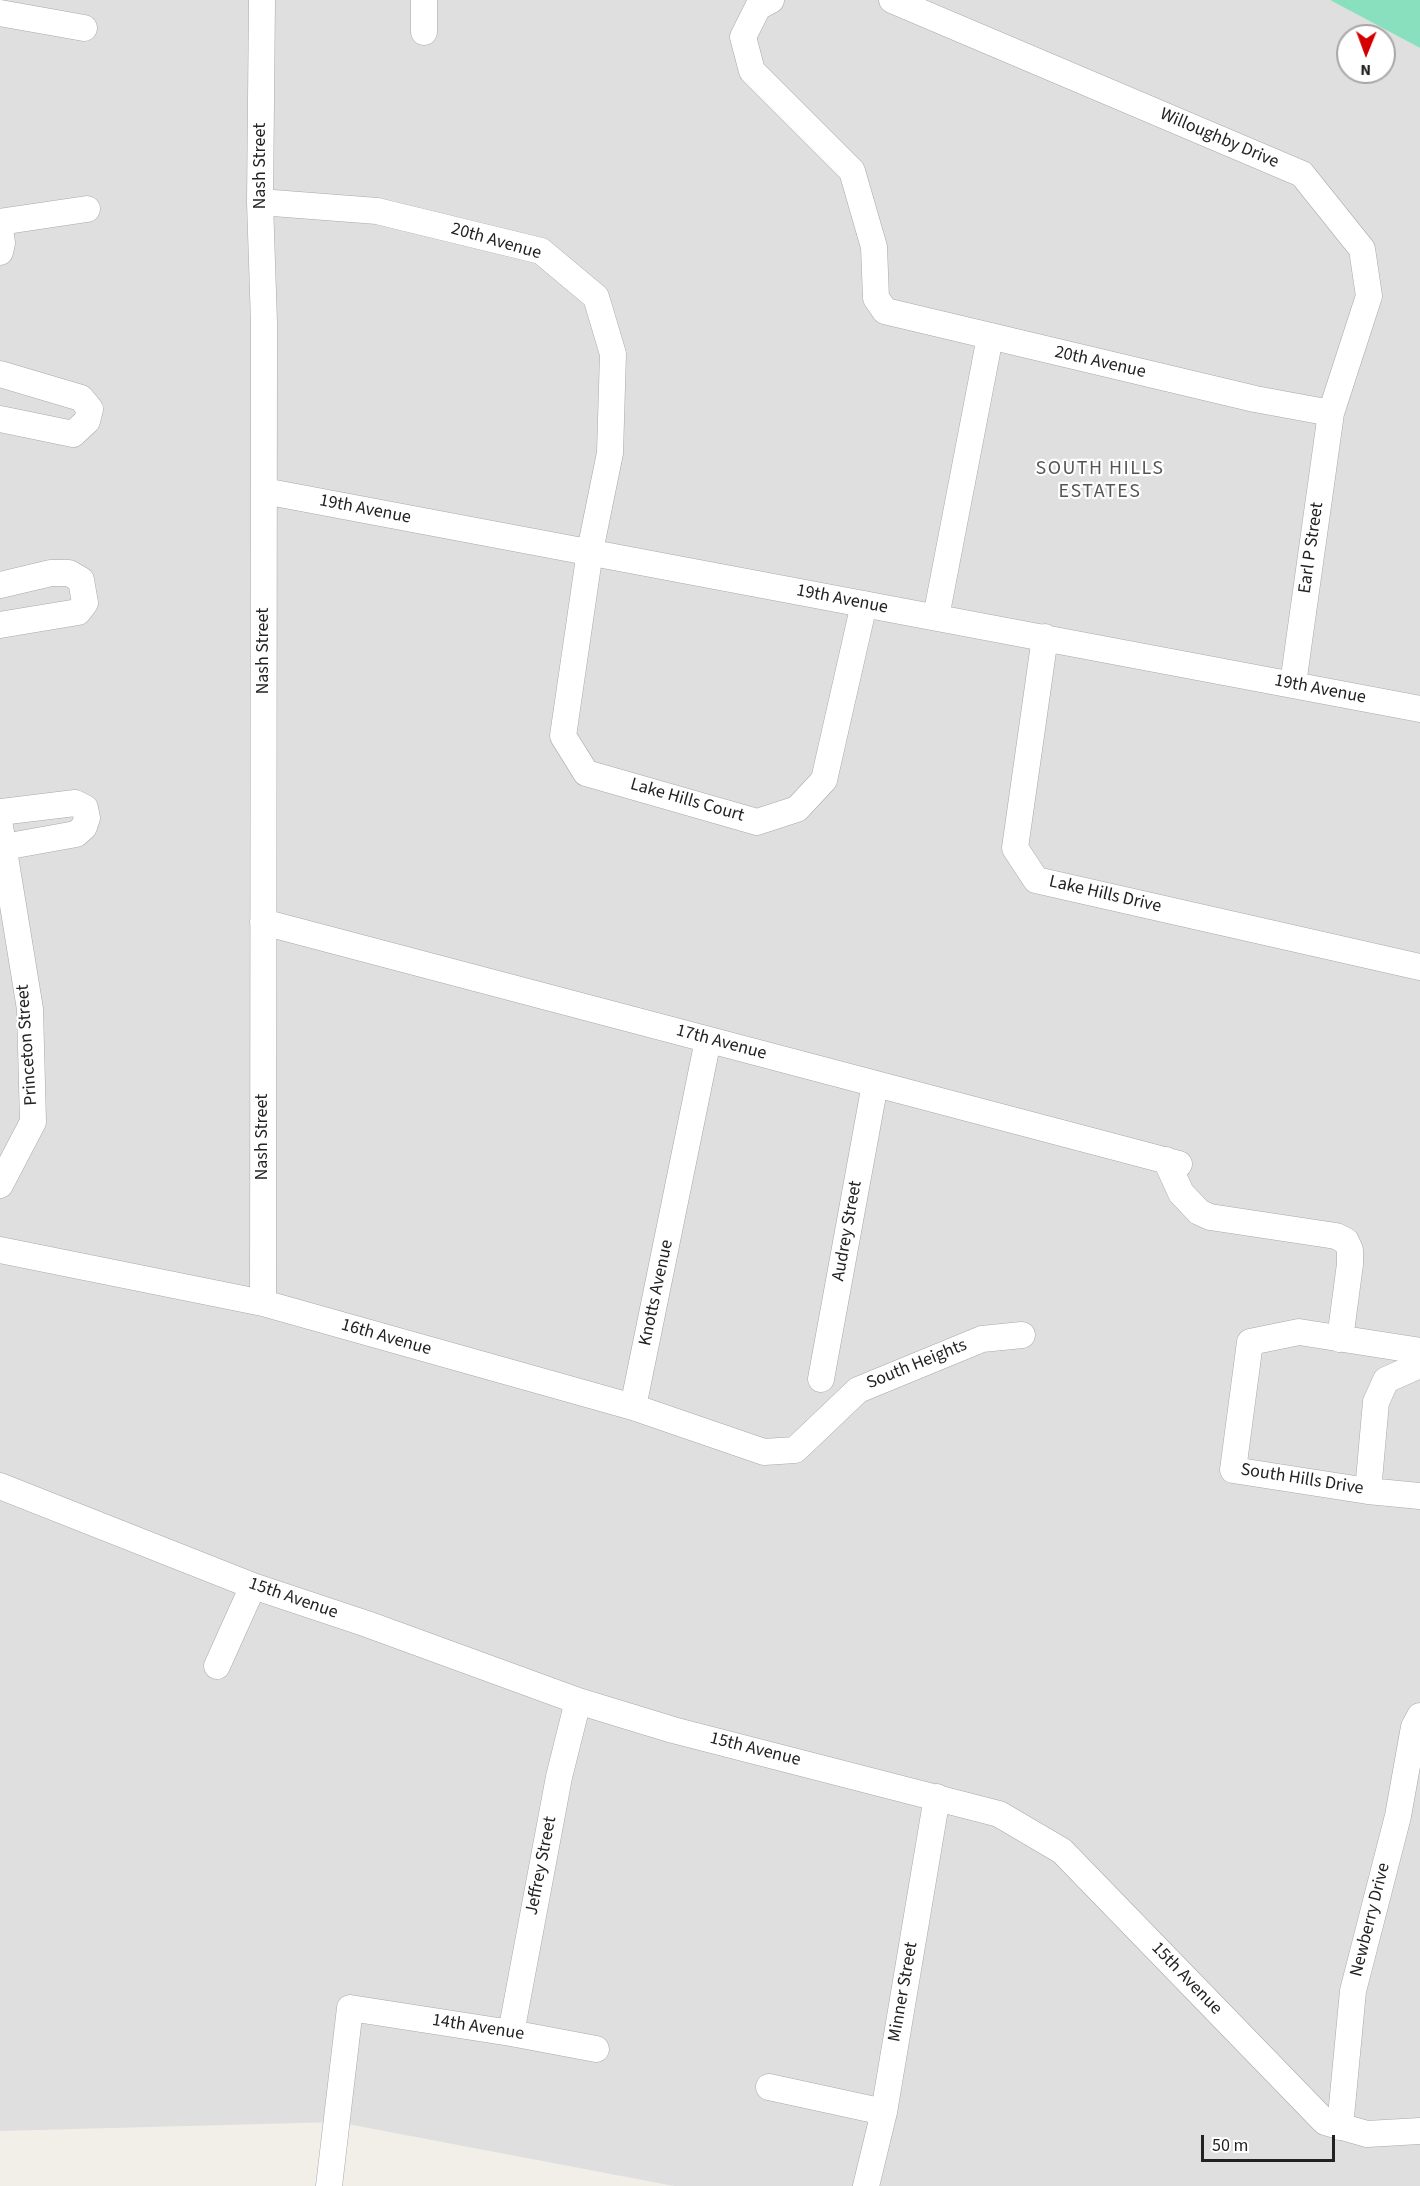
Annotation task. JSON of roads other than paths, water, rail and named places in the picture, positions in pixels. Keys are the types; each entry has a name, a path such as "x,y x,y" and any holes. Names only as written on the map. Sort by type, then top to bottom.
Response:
{"street":[{"name":"Nash Street","path":"261,0 260,202 264,323 262,1303"},
{"path":"424,0 424,32"},
{"name":"20th Avenue","path":"771,0 758,7 743,37 752,71 852,171 874,247 876,298 885,310 1255,399 1331,413"},
{"name":"Willoughby Drive","path":"892,0 1302,174 1362,249 1369,296 1331,413"},
{"path":"0,13 84,28"},
{"name":"20th Avenue","path":"260,202 377,211 541,251 596,297 613,354 610,453 590,551"},
{"path":"0,238 87,209"},
{"path":"936,617 990,337"},
{"path":"0,374 81,398 90,409 87,421 73,434 0,419"},
{"name":"Earl P Street","path":"1293,684 1331,413"},
{"name":"19th Avenue","path":"264,491 1420,709"},
{"name":"Lake Hills Court","path":"590,551 562,736 586,772 757,822 797,809 824,780 864,604"},
{"path":"0,585 51,573 69,573 81,580 85,603 78,612 0,625"},
{"name":"Lake Hills Drive","path":"1045,637 1015,848 1036,880 1420,967"},
{"path":"0,812 75,803 85,808 87,818 84,827 75,834 2,837"},
{"name":"Princeton Street","path":"0,1185 33,1122 30,1010 2,837"},
{"name":"17th Avenue","path":"263,922 1173,1162 1181,1193 1199,1212 1210,1217 1336,1236 1346,1241 1350,1250 1350,1264 1340,1339"},
{"name":"Knotts Avenue","path":"633,1407 708,1040"},
{"name":"Audrey Street","path":"821,1379 875,1084"},
{"name":"16th Avenue","path":"0,1250 262,1303 633,1407 764,1452"},
{"name":"South Hills Drive","path":"1420,1351 1299,1332 1250,1342 1233,1470 1368,1491 1420,1496"},
{"name":"South Heights","path":"764,1452 795,1450 858,1390 982,1339 1022,1335"},
{"path":"1368,1491 1376,1402 1386,1380 1420,1365"},
{"name":"15th Avenue","path":"0,1486 253,1586 367,1624 578,1701 673,1730 999,1814 1062,1851 1325,2122 1367,2134 1420,2131"},
{"path":"217,1666 253,1586"},
{"name":"Jeffrey Street","path":"511,2033 559,1777 578,1701"},
{"name":"Newberry Drive","path":"1340,2127 1353,1991 1409,1815 1414,1727 1420,1716"},
{"name":"Minner Street","path":"866,2186 884,2112 937,1797"},
{"name":"14th Avenue","path":"329,2186 350,2008 511,2033 596,2049"},
{"path":"769,2087 884,2112"}],"district":[{"name":"SOUTH HILLS ESTATES","path":"1100,482"}]}
